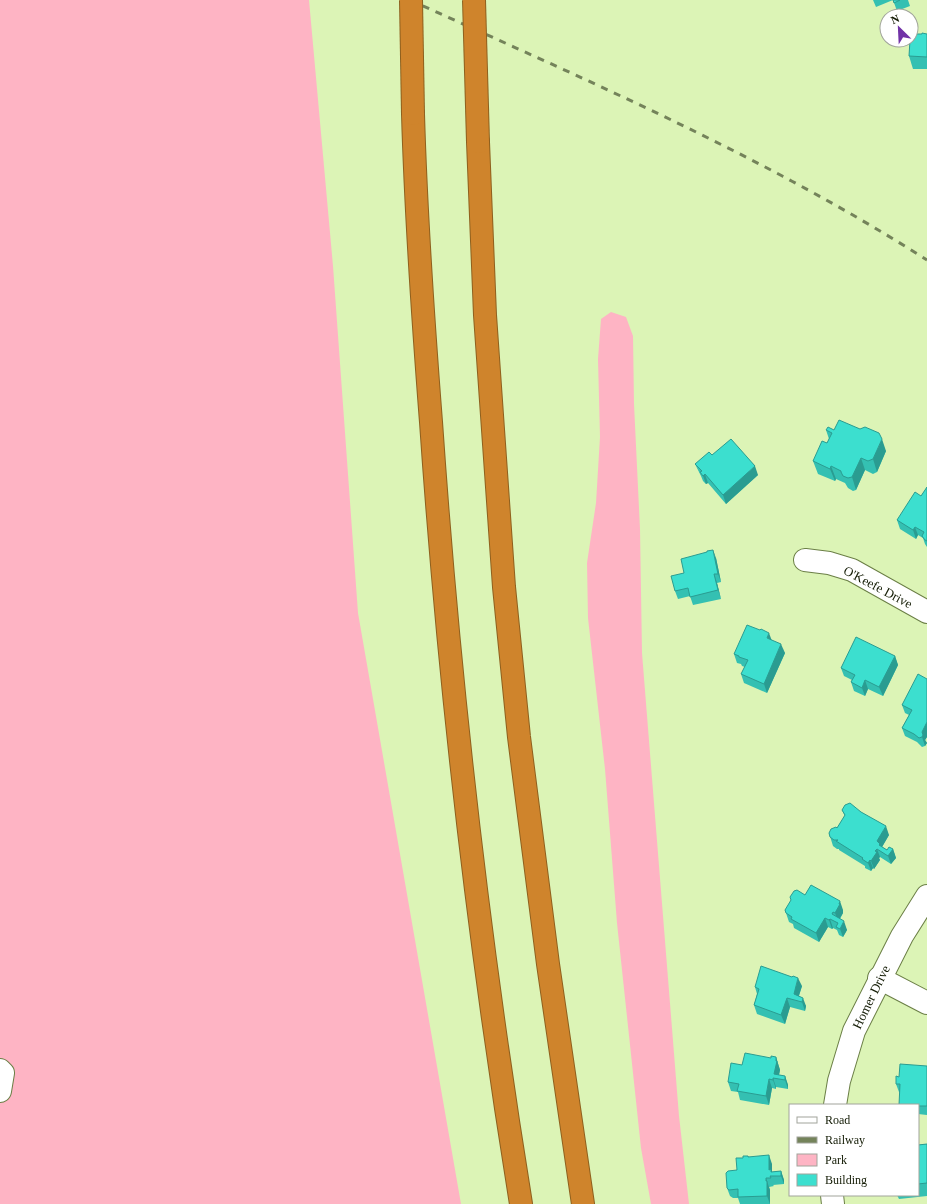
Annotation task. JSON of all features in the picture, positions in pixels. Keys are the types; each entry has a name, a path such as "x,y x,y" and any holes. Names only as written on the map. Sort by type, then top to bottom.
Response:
{"highway":[{"path":"411,0 420,277 448,646 476,892 499,1064 521,1204"},
{"path":"474,0 485,315 504,587 519,737 547,956 583,1204"}],"street":[{"name":"O'Keefe Drive","path":"805,560 829,563 852,570 927,612"},
{"name":"Homer Drive","path":"835,1104 838,1081 854,1031 879,978 902,936 927,896"},
{"path":"879,978 927,1003"},
{"path":"0,1070 3,1073 0,1091"}],"green space":[{"path":"0,0 309,0 333,266 358,613 461,1204 0,1204"},
{"path":"611,312 626,317 633,336 634,404 640,529 642,653 679,1116 689,1204 651,1204 641,1148 617,923 605,769 588,618 587,563 596,503 600,437 598,359 601,319"}],"building":[{"path":"893,0 900,0 894,3"},
{"path":"919,34 927,34 927,57 909,56 910,48 919,48"},
{"path":"839,420 860,429 865,427 879,433 882,439 873,459 868,461 861,458 852,477 848,478 843,476 841,471 831,466 830,469 813,461 822,441 827,443 832,433 826,430 828,427 834,430"},
{"path":"731,439 755,466 723,495 705,474 703,476 700,472 702,471 695,464 709,452 712,455"},
{"path":"927,487 927,541 922,536 924,532 915,527 913,530 897,520 915,492 921,496"},
{"path":"713,550 718,574 714,574 718,590 690,597 688,588 675,591 671,576 684,573 681,559"},
{"path":"747,625 769,633 767,638 781,644 764,684 741,674 748,660 734,654"},
{"path":"856,637 895,656 879,687 865,680 862,688 851,682 855,675 841,668"},
{"path":"918,674 927,679 927,722 922,732 922,737 919,738 902,728 912,710 902,705"},
{"path":"850,803 861,812 886,826 877,841 880,844 879,845 887,850 889,847 893,849 888,856 877,849 875,851 877,852 868,863 862,859 863,858 836,841 838,840 834,840 830,837 829,833 831,829 837,828 845,815 842,810 845,805"},
{"path":"811,885 840,901 835,913 833,912 832,914 844,921 840,929 836,927 838,923 825,918 816,933 791,919 792,917 786,913 785,910 794,891 797,890 805,895"},
{"path":"761,966 798,978 794,994 803,998 802,1002 787,998 781,1015 754,1005 759,989 755,987"},
{"path":"745,1053 771,1058 771,1056 776,1057 777,1061 774,1074 785,1076 785,1080 773,1078 773,1080 769,1079 766,1096 737,1091 739,1084 728,1082 731,1063 742,1065"},
{"path":"900,1064 927,1066 927,1106 919,1106 919,1104 899,1104 900,1084 896,1084 896,1076 899,1077"},
{"path":"927,1144 927,1183 919,1184 919,1145"},
{"path":"769,1155 769,1170 771,1169 771,1172 781,1171 781,1176 770,1176 771,1178 766,1178 767,1196 738,1197 738,1189 729,1190 727,1188 726,1173 728,1171 737,1170 736,1158 743,1158 743,1156"}],"railway":[{"path":"410,0 608,90 738,153 865,222 927,260"}]}
